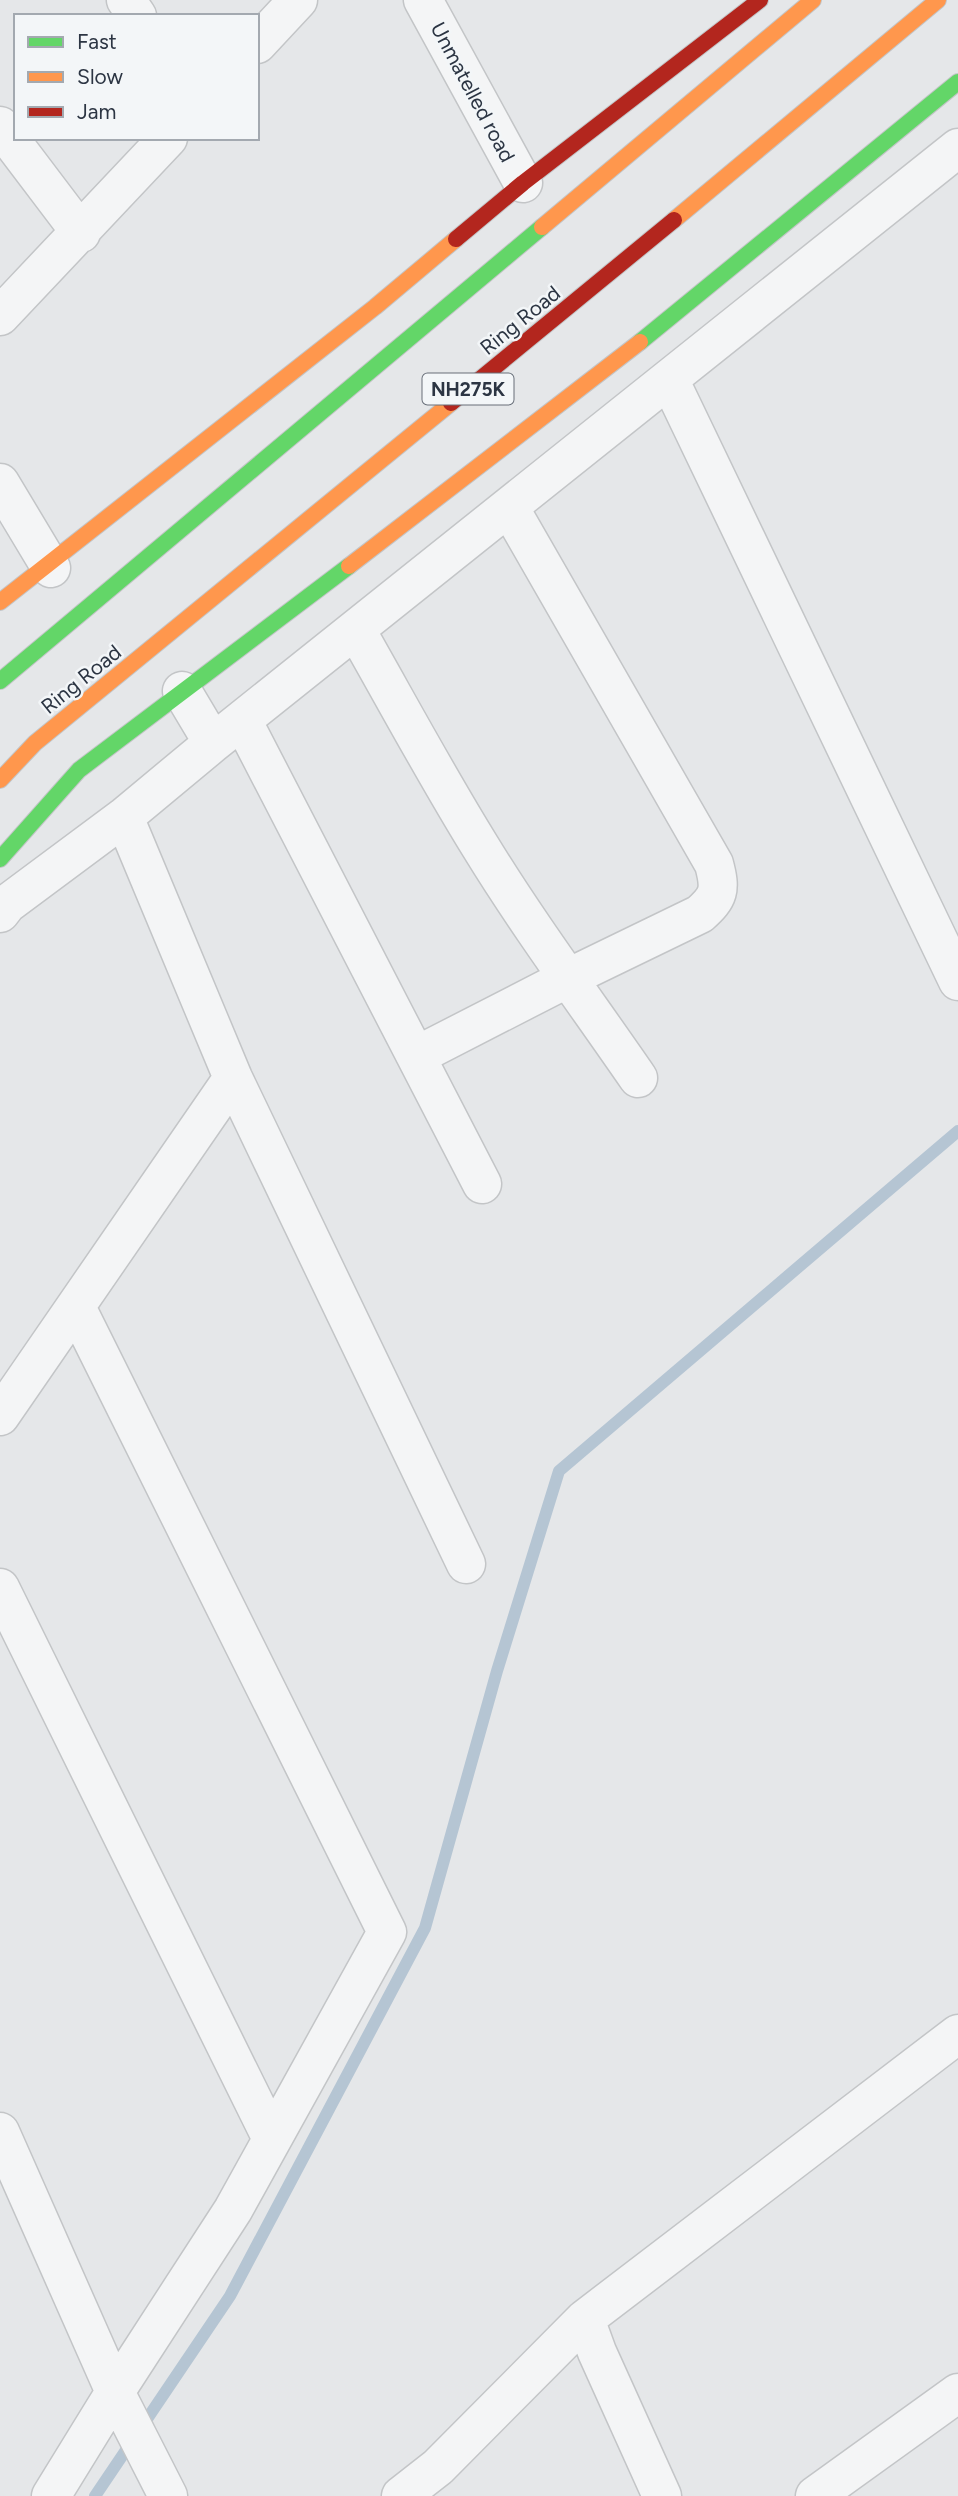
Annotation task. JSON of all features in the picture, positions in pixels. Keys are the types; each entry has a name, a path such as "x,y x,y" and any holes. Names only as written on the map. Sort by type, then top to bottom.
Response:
{"main road":[{"path":"0,602 375,307 523,183 760,0"},
{"path":"0,681 813,0"},
{"name":"Ring Road","path":"0,780 35,743 609,274 938,0"},
{"path":"0,859 79,770 601,374 958,82"}],"street":[{"path":"259,42 298,0"},
{"name":"Unmatelled road","path":"423,0 523,183"},
{"path":"0,126 81,233"},
{"path":"0,316 166,140"},
{"path":"0,913 7,904 124,817 958,148"},
{"path":"669,379 958,981"},
{"path":"0,483 50,565"},
{"path":"416,1056 700,914 716,900 719,881 714,864 509,507"},
{"path":"356,629 472,834 525,917 638,1078"},
{"path":"182,691 213,743"},
{"path":"242,720 482,1184"},
{"path":"124,817 233,1078 466,1564"},
{"path":"0,1416 233,1078"},
{"path":"51,2496 119,2400 233,2210 387,1932 76,1307"},
{"path":"0,1588 272,2139"},
{"path":"401,2496 444,2482 585,2319 958,2034"},
{"path":"0,2132 119,2400 168,2496"},
{"path":"585,2319 597,2352 662,2496"},
{"path":"815,2496 958,2393"}],"waterway":[{"path":"95,2496 230,2296 425,1928 497,1671 559,1471 958,1131"}],"traffic: fast":[{"path":"640,342 958,82"},
{"path":"0,681 542,227"},
{"path":"0,859 79,770 349,566"}],"traffic: slow":[{"path":"542,227 813,0"},
{"path":"674,220 938,0"},
{"path":"0,602 375,307 456,239"},
{"path":"349,566 640,342"},
{"path":"0,780 35,743 451,403"}],"traffic: jam":[{"path":"456,239 523,183 760,0"},
{"path":"451,403 674,220"}]}
